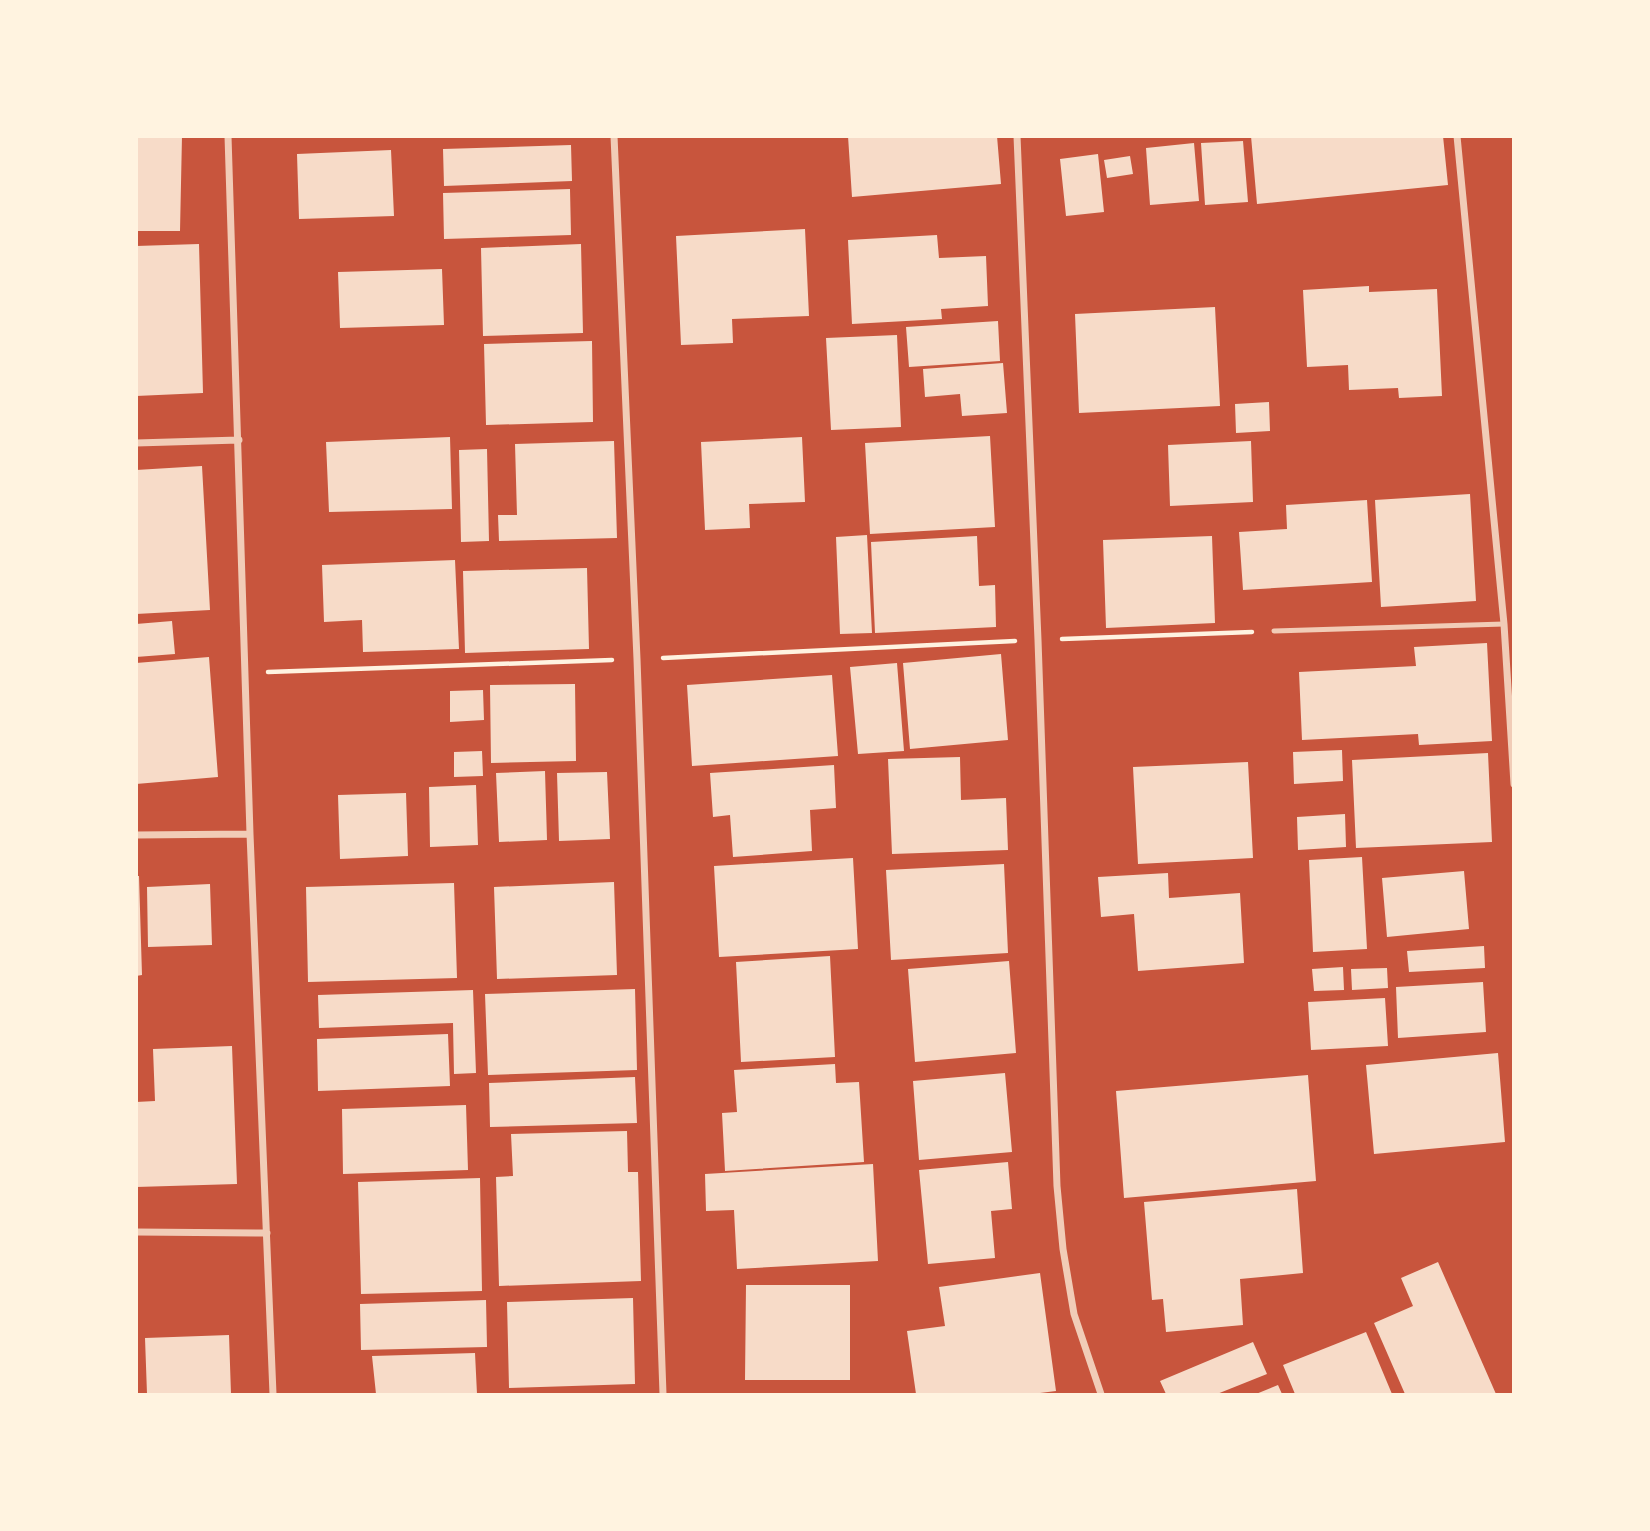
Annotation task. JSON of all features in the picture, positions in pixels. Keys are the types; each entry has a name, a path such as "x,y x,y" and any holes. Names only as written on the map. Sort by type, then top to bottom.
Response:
{"street":[{"path":"228,136 244,672 273,1395"},
{"path":"614,136 663,1395"},
{"path":"1017,136 1038,640 1056,1186 1074,1314 1101,1395"},
{"path":"1457,136 1504,624 1514,784"},
{"path":"136,443 239,439"},
{"path":"136,835 250,834"},
{"path":"136,1232 267,1233"}],"lane":[{"path":"1274,631 1504,624"}],"path":[{"path":"244,672 636,659 1274,631"}],"building":[{"path":"136,136 182,136 180,231 136,231"},
{"path":"848,136 997,136 1001,184 852,197"},
{"path":"1251,136 1443,136 1448,185 1257,204"},
{"path":"1243,141 1248,202 1205,205 1201,143"},
{"path":"1194,143 1199,201 1150,205 1146,148"},
{"path":"571,145 572,181 444,186 443,149"},
{"path":"391,150 394,216 299,219 297,154"},
{"path":"1098,154 1104,212 1066,216 1060,159"},
{"path":"1130,156 1133,174 1107,178 1104,160"},
{"path":"570,189 571,235 444,239 443,193"},
{"path":"805,229 809,316 732,319 733,343 681,345 676,236"},
{"path":"937,235 939,258 986,256 988,306 941,309 942,319 852,324 848,240"},
{"path":"199,244 203,393 136,396 136,246"},
{"path":"581,244 583,333 483,336 481,248"},
{"path":"442,269 444,325 340,328 338,272"},
{"path":"1369,286 1369,292 1437,289 1442,396 1399,398 1398,388 1349,390 1348,365 1307,367 1303,290"},
{"path":"1215,307 1220,406 1079,413 1075,314"},
{"path":"998,321 1000,361 909,367 906,327"},
{"path":"897,335 901,427 831,430 826,338"},
{"path":"592,341 593,422 486,425 484,344"},
{"path":"1003,363 1007,413 962,416 960,394 925,397 923,369"},
{"path":"1269,402 1270,431 1236,433 1235,404"},
{"path":"990,436 995,527 870,534 865,443"},
{"path":"450,437 452,509 329,512 326,442"},
{"path":"802,437 805,502 749,504 750,528 705,530 701,442"},
{"path":"614,441 617,538 499,541 498,515 517,515 515,444"},
{"path":"1251,441 1253,502 1170,506 1168,445"},
{"path":"487,449 489,541 461,542 459,450"},
{"path":"202,466 210,610 136,614 136,470"},
{"path":"1470,494 1476,601 1381,607 1375,500"},
{"path":"1367,500 1372,582 1243,590 1239,532 1287,529 1286,505"},
{"path":"867,535 872,633 840,634 836,537"},
{"path":"977,536 979,586 995,585 996,627 875,633 871,542"},
{"path":"1212,536 1215,623 1106,628 1103,540"},
{"path":"455,560 459,649 363,652 362,620 324,622 322,565"},
{"path":"587,568 589,649 465,653 463,571"},
{"path":"172,621 175,654 136,657 136,624"},
{"path":"1487,643 1492,741 1419,745 1418,734 1302,740 1299,672 1416,666 1414,647"},
{"path":"1001,654 1008,740 910,749 903,663"},
{"path":"209,657 218,777 136,784 136,663"},
{"path":"897,663 904,751 858,754 850,667"},
{"path":"832,675 838,756 692,766 687,685"},
{"path":"575,684 576,761 491,763 490,685"},
{"path":"483,690 484,720 450,722 450,691"},
{"path":"1342,750 1343,781 1294,784 1293,752"},
{"path":"482,751 483,776 454,777 454,752"},
{"path":"1488,753 1492,842 1356,848 1352,760"},
{"path":"960,757 961,800 1006,798 1008,850 892,854 888,759"},
{"path":"1248,762 1253,858 1138,864 1133,767"},
{"path":"834,765 836,808 810,810 812,851 733,857 730,815 713,817 710,773"},
{"path":"545,771 547,840 499,842 496,773"},
{"path":"607,772 610,839 559,841 557,773"},
{"path":"476,785 478,845 430,847 429,787"},
{"path":"406,793 408,856 340,859 338,795"},
{"path":"1345,814 1346,847 1298,850 1297,817"},
{"path":"1362,857 1367,949 1313,952 1309,860"},
{"path":"853,858 858,949 719,957 714,866"},
{"path":"1004,864 1008,953 891,960 886,870"},
{"path":"1464,871 1469,929 1387,937 1382,878"},
{"path":"1168,873 1169,898 1240,893 1244,963 1138,971 1134,914 1101,917 1098,877"},
{"path":"136,876 139,876 142,975 136,976"},
{"path":"614,882 617,975 497,979 494,887"},
{"path":"454,883 457,978 308,982 306,887"},
{"path":"210,884 212,945 148,947 147,887"},
{"path":"1484,946 1485,968 1409,972 1407,951"},
{"path":"830,956 835,1057 741,1062 736,962"},
{"path":"1009,961 1016,1053 915,1062 908,969"},
{"path":"1343,967 1344,990 1314,991 1312,969"},
{"path":"1387,968 1388,988 1352,990 1351,969"},
{"path":"1483,982 1486,1032 1398,1038 1396,987"},
{"path":"635,989 637,1070 488,1075 485,994"},
{"path":"473,990 476,1073 454,1074 453,1023 319,1028 318,995"},
{"path":"1385,998 1388,1046 1311,1050 1308,1002"},
{"path":"448,1034 450,1086 318,1091 317,1039"},
{"path":"232,1046 237,1184 136,1187 136,1102 155,1101 153,1049"},
{"path":"1498,1053 1505,1142 1374,1154 1366,1065"},
{"path":"835,1064 836,1083 859,1082 864,1162 725,1171 722,1113 737,1112 734,1070"},
{"path":"1005,1073 1012,1152 919,1160 913,1081"},
{"path":"1308,1075 1316,1181 1124,1198 1116,1091"},
{"path":"635,1077 637,1123 490,1127 489,1083"},
{"path":"466,1105 468,1170 343,1174 342,1109"},
{"path":"627,1131 628,1172 638,1172 641,1281 499,1286 496,1177 513,1176 511,1134"},
{"path":"1008,1162 1012,1209 991,1211 995,1258 928,1264 919,1170"},
{"path":"873,1164 878,1261 737,1269 734,1210 706,1211 705,1174"},
{"path":"480,1178 482,1291 361,1294 358,1182"},
{"path":"1297,1189 1303,1273 1240,1279 1243,1325 1166,1332 1163,1299 1152,1300 1144,1202"},
{"path":"1438,1262 1496,1394 1405,1394 1374,1323 1413,1306 1401,1278"},
{"path":"1040,1273 1056,1391 1032,1394 916,1394 907,1331 945,1326 939,1287"},
{"path":"746,1285 850,1285 850,1380 745,1380"},
{"path":"633,1298 635,1384 509,1388 507,1302"},
{"path":"486,1300 487,1347 361,1350 360,1304"},
{"path":"1366,1332 1392,1394 1295,1394 1283,1365"},
{"path":"229,1335 231,1394 147,1394 145,1338"},
{"path":"1253,1342 1267,1374 1217,1394 1166,1394 1160,1381"},
{"path":"475,1353 477,1394 376,1394 372,1356"},
{"path":"1278,1385 1282,1394 1256,1394"}]}
